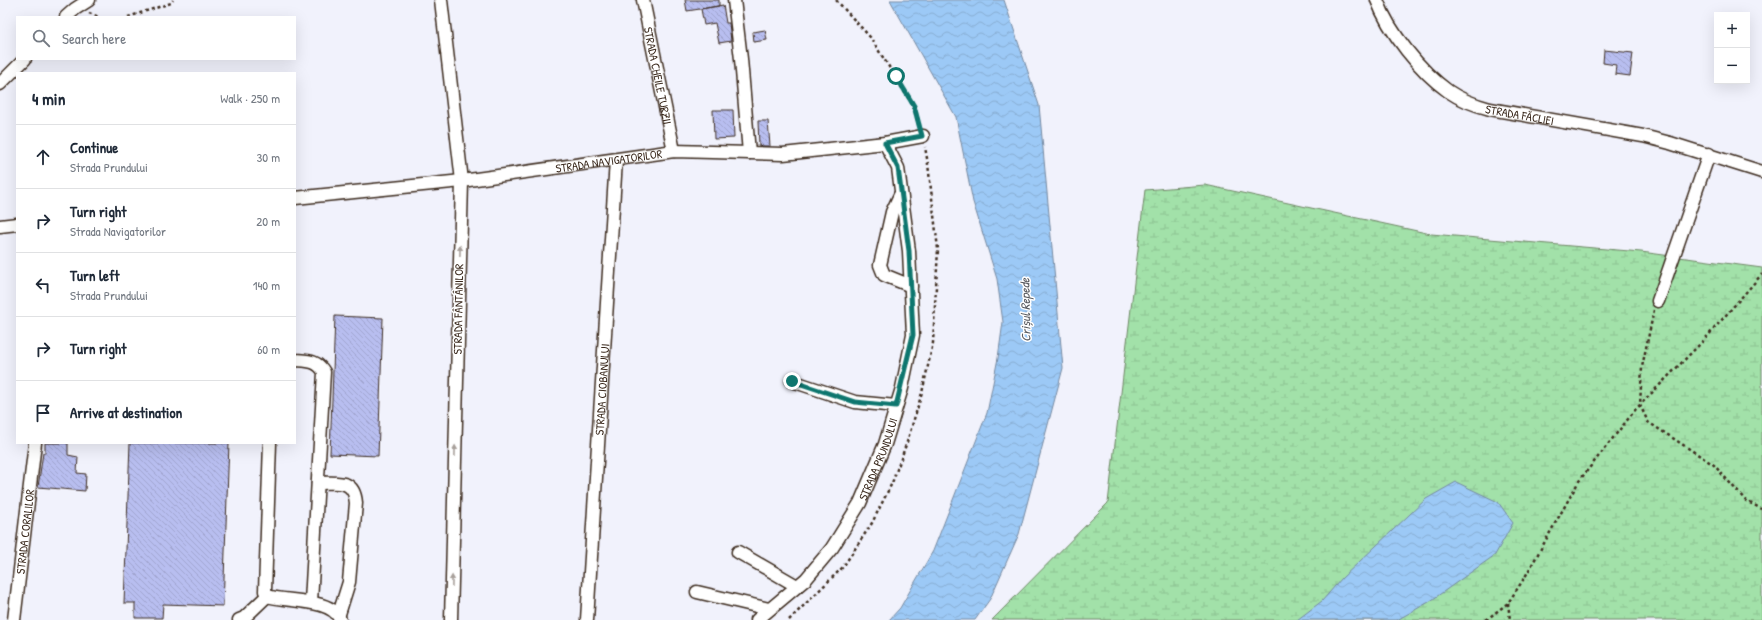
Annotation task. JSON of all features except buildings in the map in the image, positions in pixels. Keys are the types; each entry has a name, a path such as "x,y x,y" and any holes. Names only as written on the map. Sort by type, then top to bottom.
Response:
{"street":[{"path":"67,16 74,9 89,0"},
{"name":"STRADA FÂNTÂNILOR","path":"442,0 462,181 450,620"},
{"name":"STRADA CHEILE TURZII","path":"643,0 674,152"},
{"path":"734,0 749,152"},
{"name":"STRADA FĂCLIEI","path":"1377,0 1380,10 1399,42 1430,75 1448,90 1470,103 1490,109 1644,136 1709,154 1762,172"},
{"path":"0,84 24,60"},
{"name":"STRADA NAVIGATORILOR","path":"296,198 462,181 674,152 749,152 783,154 885,143 922,136"},
{"name":"STRADA PRUNDULUI","path":"757,620 806,579 832,548 860,503 885,444 896,406 913,335 911,286 909,251 900,195 898,168 885,143"},
{"path":"1658,301 1709,154"},
{"name":"STRADA CIOBANULUI","path":"587,620 616,160"},
{"path":"900,195 892,212 880,265 884,275 911,286"},
{"path":"0,226 16,224"},
{"path":"296,360 314,361 324,372 311,602"},
{"path":"792,381 855,402 896,406"},
{"name":"STRADA CORALILOR","path":"14,620 35,444"},
{"path":"267,596 265,590 270,444"},
{"path":"267,596 311,602 329,608 340,617 349,582 356,503 355,492 352,486 342,483 318,483"},
{"path":"738,552 797,586"},
{"path":"697,592 769,609"},
{"path":"239,620 244,618 267,596"}],"path":[{"path":"131,16 171,3 173,0"},
{"path":"836,0 870,37 911,100 922,136"},
{"path":"1486,620 1508,603 1525,577 1579,481 1640,405 1705,339 1762,274"},
{"path":"1658,301 1652,315 1642,367 1640,405 1648,422 1714,465 1746,501 1762,509"},
{"path":"1508,603 1510,620"}],"green space":[{"path":"1205,185 1431,234 1641,252 1762,268 1762,620 992,620 1108,503 1145,190"}],"water":[{"name":"Crișul Repede","path":"890,0 1004,0 1039,105 1063,368 1019,534 990,599 975,620 889,620 900,608 933,551 987,413 998,358 1003,322 997,279 973,202 956,117"},
{"path":"1456,482 1498,502 1513,523 1495,555 1429,602 1397,620 1297,620 1322,601 1342,578 1426,499"}],"route":[{"path":"792,381 855,402 896,406 902,388 913,335 909,251 900,195 898,168 885,143 922,136 914,106 896,76"}]}
